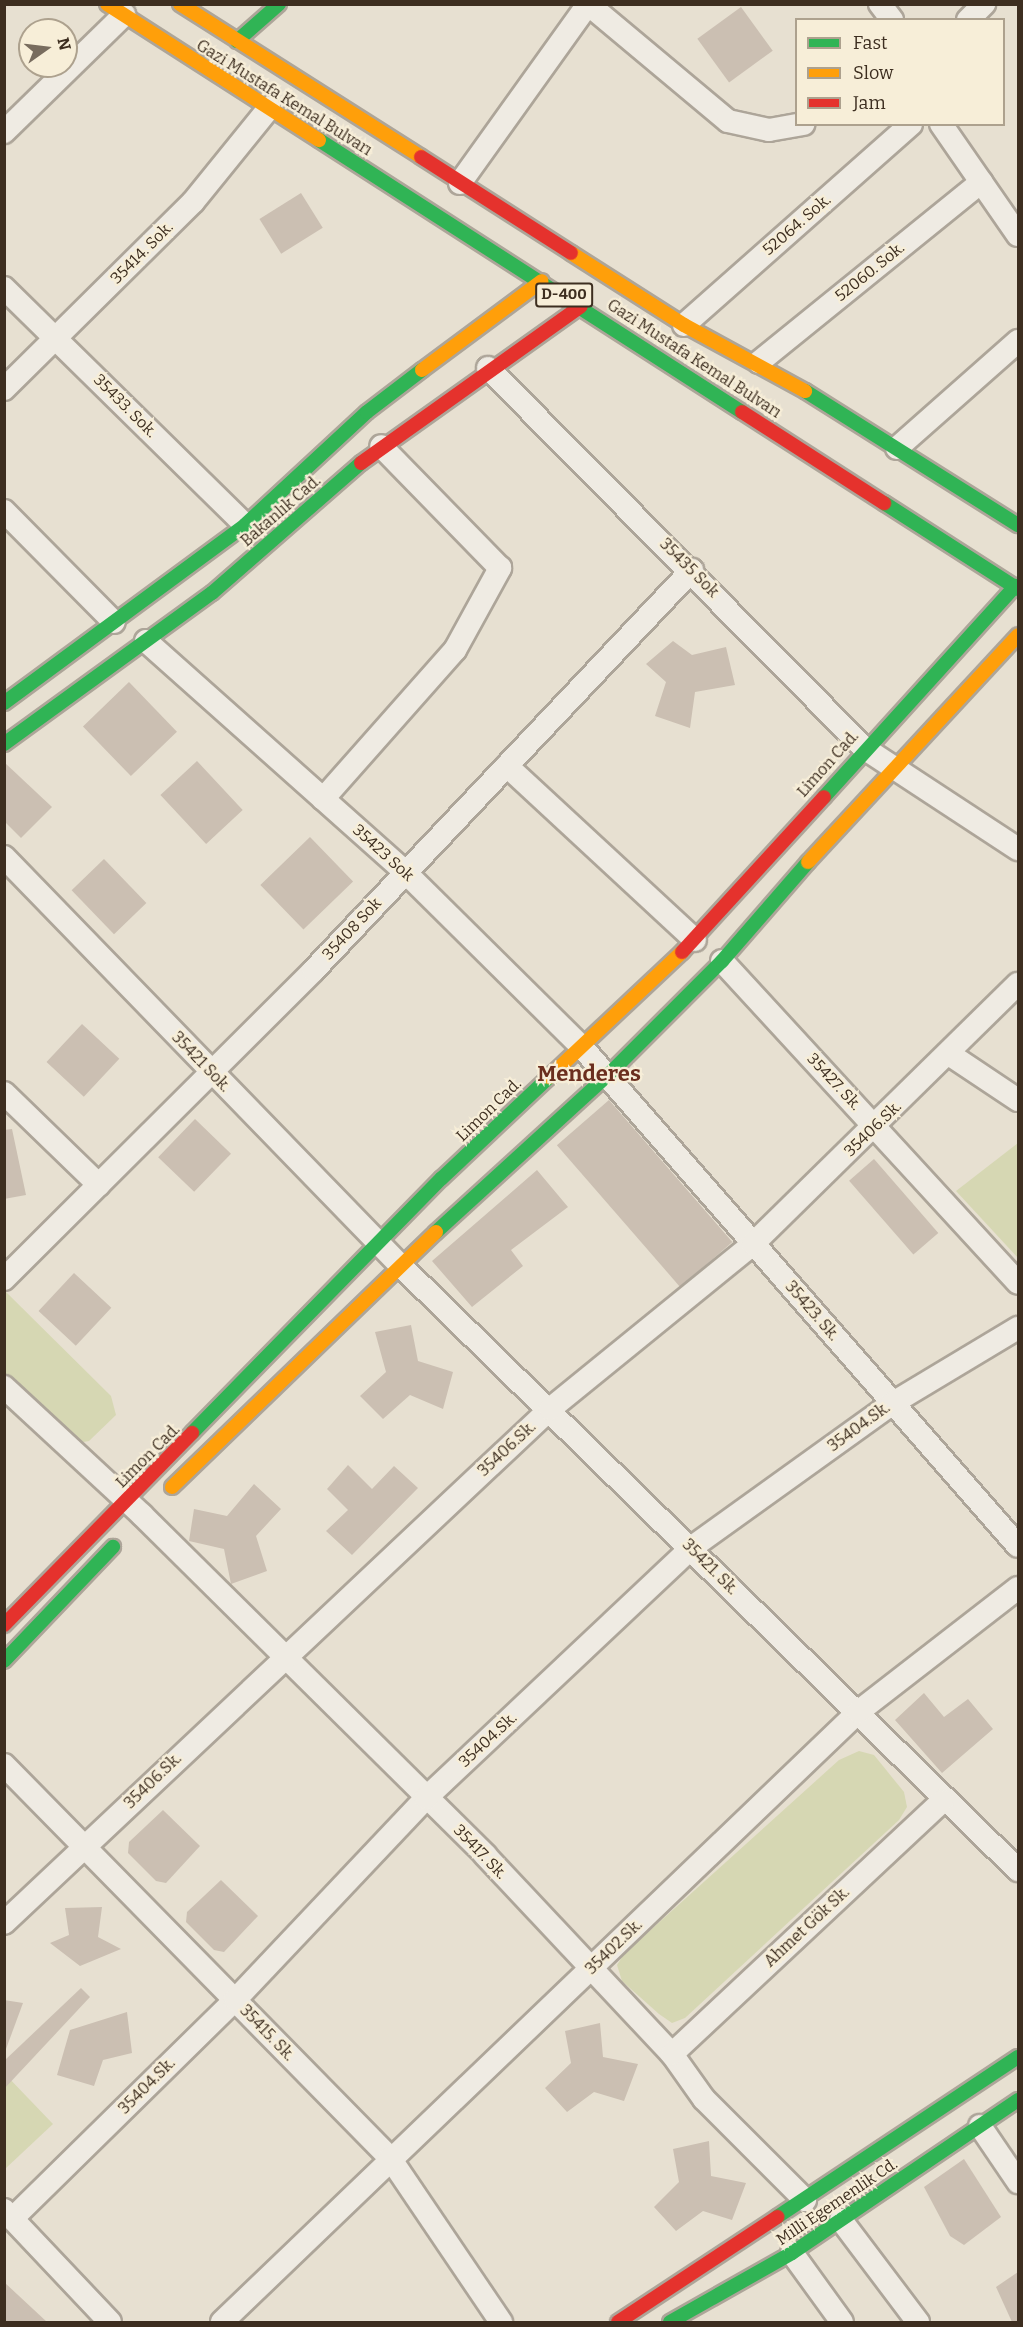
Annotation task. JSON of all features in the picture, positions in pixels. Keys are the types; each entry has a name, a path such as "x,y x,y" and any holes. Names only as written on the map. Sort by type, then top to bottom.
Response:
{"main road":[{"name":"Gazi Mustafa Kemal Bulvarı","path":"180,4 684,325 759,362 1018,525"},
{"path":"237,41 279,4"},
{"name":"Gazi Mustafa Kemal Bulvarı","path":"116,10 543,281 1017,588"},
{"name":"Bakanlık Cad.","path":"4,703 244,525 367,412 543,281"},
{"name":"Bakanlık Cad.","path":"4,744 212,592 381,446 488,368 580,306"},
{"name":"Limon Cad.","path":"4,1661 380,1245 580,1045 695,940 864,748 1017,588"},
{"name":"Limon Cad.","path":"4,1625 140,1513 400,1265 606,1077 722,961 891,766 1018,635"},
{"path":"618,2322 1018,2057"},
{"name":"Milli Egemenlik Cd.","path":"670,2322 792,2253 1018,2100"}],"street":[{"path":"460,183 588,4 728,121 769,130 795,125"},
{"path":"880,4 890,18"},
{"path":"970,18 984,4"},
{"path":"4,132 116,10"},
{"name":"35414. Sok.","path":"4,389 193,202 269,108"},
{"name":"52064. Sok.","path":"684,325 909,126"},
{"path":"942,126 1018,235"},
{"name":"52060. Sok.","path":"759,362 981,182"},
{"name":"35433. Sok.","path":"4,288 244,525"},
{"path":"897,448 1018,341"},
{"name":"35435 Sok","path":"488,368 692,570 864,748 1018,849"},
{"path":"323,799 455,651 500,568 381,446"},
{"path":"4,511 114,622"},
{"name":"35408 Sok","path":"4,1279 211,1073 406,873 692,570"},
{"name":"35423 Sok","path":"146,641 406,873 580,1045 606,1077"},
{"path":"507,766 695,940"},
{"name":"35421 Sok.","path":"4,857 211,1073 400,1265"},
{"name":"35427. Sk.","path":"722,961 1018,1283"},
{"name":"35406.Sk.","path":"4,1923 282,1656 550,1409 753,1244 875,1127 1018,984"},
{"path":"949,1054 1018,1100"},
{"name":"35423. Sk.","path":"606,1077 1018,1546"},
{"path":"4,1094 99,1185"},
{"name":"35421. Sk.","path":"400,1265 858,1712 942,1801 1018,1870"},
{"name":"35404.Sk.","path":"9,2214 235,2000 426,1798 691,1548 893,1403 1018,1328"},
{"name":"35417. Sk.","path":"4,1387 140,1513 426,1798 589,1971 672,2054 704,2099 805,2200"},
{"name":"35402.Sk.","path":"222,2322 390,2158 589,1971 858,1712 1018,1588"},
{"name":"35415. Sk.","path":"4,1765 390,2158 501,2322"},
{"name":"Ahmet Gök Sk.","path":"672,2054 942,1801"},
{"path":"980,2126 1018,2182"},
{"path":"9,2214 110,2322"},
{"path":"841,2220 918,2322"},
{"path":"792,2253 842,2322"}],"green space":[{"path":"1018,1143 1018,1258 956,1191"},
{"path":"5,1291 111,1396 116,1415 89,1441 78,1443 64,1433 5,1373"},
{"path":"859,1751 874,1755 904,1792 907,1807 899,1820 685,2018 672,2023 659,2014 622,1981 617,1965 624,1954 839,1760"},
{"path":"5,2074 53,2124 5,2169"}],"building":[{"path":"741,7 773,51 729,82 697,39"},
{"path":"301,193 323,228 281,254 259,219"},
{"path":"673,641 692,655 726,647 735,685 695,692 690,728 655,716 666,682 646,664"},
{"path":"129,682 177,732 131,776 83,726"},
{"path":"197,761 243,810 206,844 160,795"},
{"path":"4,762 52,807 21,838 4,821"},
{"path":"310,837 353,882 303,930 260,885"},
{"path":"104,859 146,903 114,934 72,890"},
{"path":"82,1024 119,1059 84,1097 47,1062"},
{"path":"609,1100 732,1242 680,1287 557,1145"},
{"path":"195,1119 231,1154 194,1192 158,1157"},
{"path":"12,1129 26,1195 4,1199 4,1130"},
{"path":"874,1159 938,1233 913,1255 849,1181"},
{"path":"537,1170 568,1207 511,1250 523,1266 472,1307 432,1261"},
{"path":"74,1273 111,1308 76,1346 39,1311"},
{"path":"411,1325 418,1361 453,1372 443,1409 410,1395 383,1419 360,1396 386,1372 375,1332"},
{"path":"348,1465 372,1489 394,1466 418,1488 352,1555 326,1531 348,1510 327,1489"},
{"path":"254,1484 281,1509 256,1536 267,1571 231,1584 224,1549 189,1541 194,1509 227,1516"},
{"path":"924,1693 944,1717 968,1699 993,1729 942,1773 895,1720"},
{"path":"163,1810 200,1846 166,1883 156,1881 128,1853 129,1842"},
{"path":"221,1880 258,1916 224,1952 214,1950 186,1922 187,1912"},
{"path":"102,1907 98,1937 121,1949 80,1966 50,1943 69,1935 65,1908"},
{"path":"81,1988 90,1997 4,2089 4,2061"},
{"path":"4,2000 23,2003 6,2049 4,2048"},
{"path":"127,2012 132,2053 103,2060 94,2086 57,2075 70,2030"},
{"path":"600,2023 603,2057 638,2064 624,2101 594,2092 567,2112 545,2088 571,2063 565,2031"},
{"path":"709,2141 711,2176 746,2183 732,2220 703,2211 676,2231 654,2207 679,2182 673,2149"},
{"path":"964,2159 1001,2217 964,2245 950,2236 924,2187"},
{"path":"1018,2272 1018,2322 1012,2322 996,2287"},
{"path":"4,2282 47,2322 4,2322"}],"traffic: fast":[{"path":"237,41 279,4"},
{"path":"319,140 742,412"},
{"path":"4,703 245,525 367,412 422,370"},
{"path":"805,391 1018,525"},
{"path":"4,744 212,593 361,463"},
{"path":"884,503 1018,589"},
{"path":"824,797 1015,586"},
{"path":"436,1232 606,1077 722,961 808,862"},
{"path":"192,1433 442,1178 549,1077"},
{"path":"4,1661 113,1547"},
{"path":"777,2217 1018,2057"},
{"path":"670,2322 792,2253 1018,2100"}],"traffic: slow":[{"path":"107,4 319,140"},
{"path":"180,4 421,157"},
{"path":"571,253 684,325 805,391"},
{"path":"422,370 542,281"},
{"path":"808,862 1018,635"},
{"path":"549,1077 682,952"},
{"path":"172,1487 436,1232"}],"traffic: jam":[{"path":"421,157 571,253"},
{"path":"361,463 581,306"},
{"path":"742,412 884,503"},
{"path":"682,952 824,797"},
{"path":"4,1625 192,1433"},
{"path":"618,2322 777,2217"}],"district":[{"name":"Menderes","path":"589,1074"}]}
